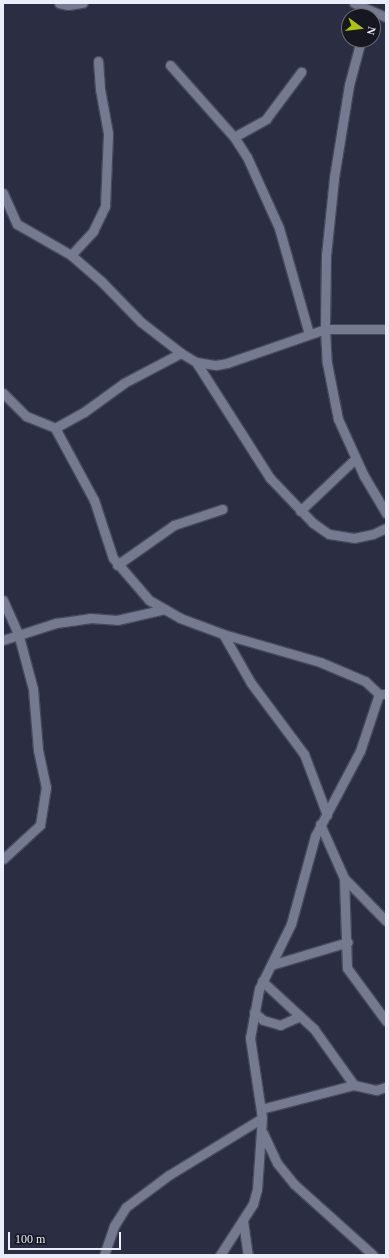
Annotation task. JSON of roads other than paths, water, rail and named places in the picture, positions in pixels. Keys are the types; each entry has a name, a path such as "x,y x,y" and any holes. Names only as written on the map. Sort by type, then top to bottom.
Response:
{"street":[{"path":"59,3 79,5 83,3"},
{"path":"359,48 349,85 334,178 326,255 325,329 327,363 338,419 355,459 386,513"},
{"path":"71,254 93,231 105,206 108,132 100,89 98,61"},
{"path":"170,65 234,136 252,168 279,228 310,334"},
{"path":"234,136 266,119 301,72"},
{"path":"3,194 17,224 71,254 101,281 141,322 181,353 196,362 216,365 227,363 325,329 386,329"},
{"path":"55,428 84,412 124,383 181,353"},
{"path":"196,362 270,478 300,511 323,531 338,536 363,537 386,528"},
{"path":"3,393 26,416 55,428 94,500 109,550 117,565 149,600 165,609 223,634 320,662 365,681 383,694 366,738 327,815 320,824 311,847 291,924 262,981 254,1012 250,1048 262,1113 262,1132 257,1189 243,1221 220,1255"},
{"path":"300,511 355,459"},
{"path":"117,565 174,525 222,509"},
{"path":"3,600 18,633 33,689 46,799 38,829 3,859"},
{"path":"3,640 18,633 56,623 90,618 117,620 165,609"},
{"path":"223,634 250,683 304,754 327,815"},
{"path":"320,824 344,878 386,921"},
{"path":"344,878 348,942 347,968 386,1021"},
{"path":"271,965 348,942"},
{"path":"262,981 300,1016 332,1051 354,1085"},
{"path":"254,1012 263,1020 280,1025 300,1016"},
{"path":"104,1255 114,1226 126,1207 169,1175 262,1113 354,1085 376,1090 386,1087"},
{"path":"262,1132 277,1163 294,1184 373,1255"},
{"path":"243,1221 248,1255"}]}
